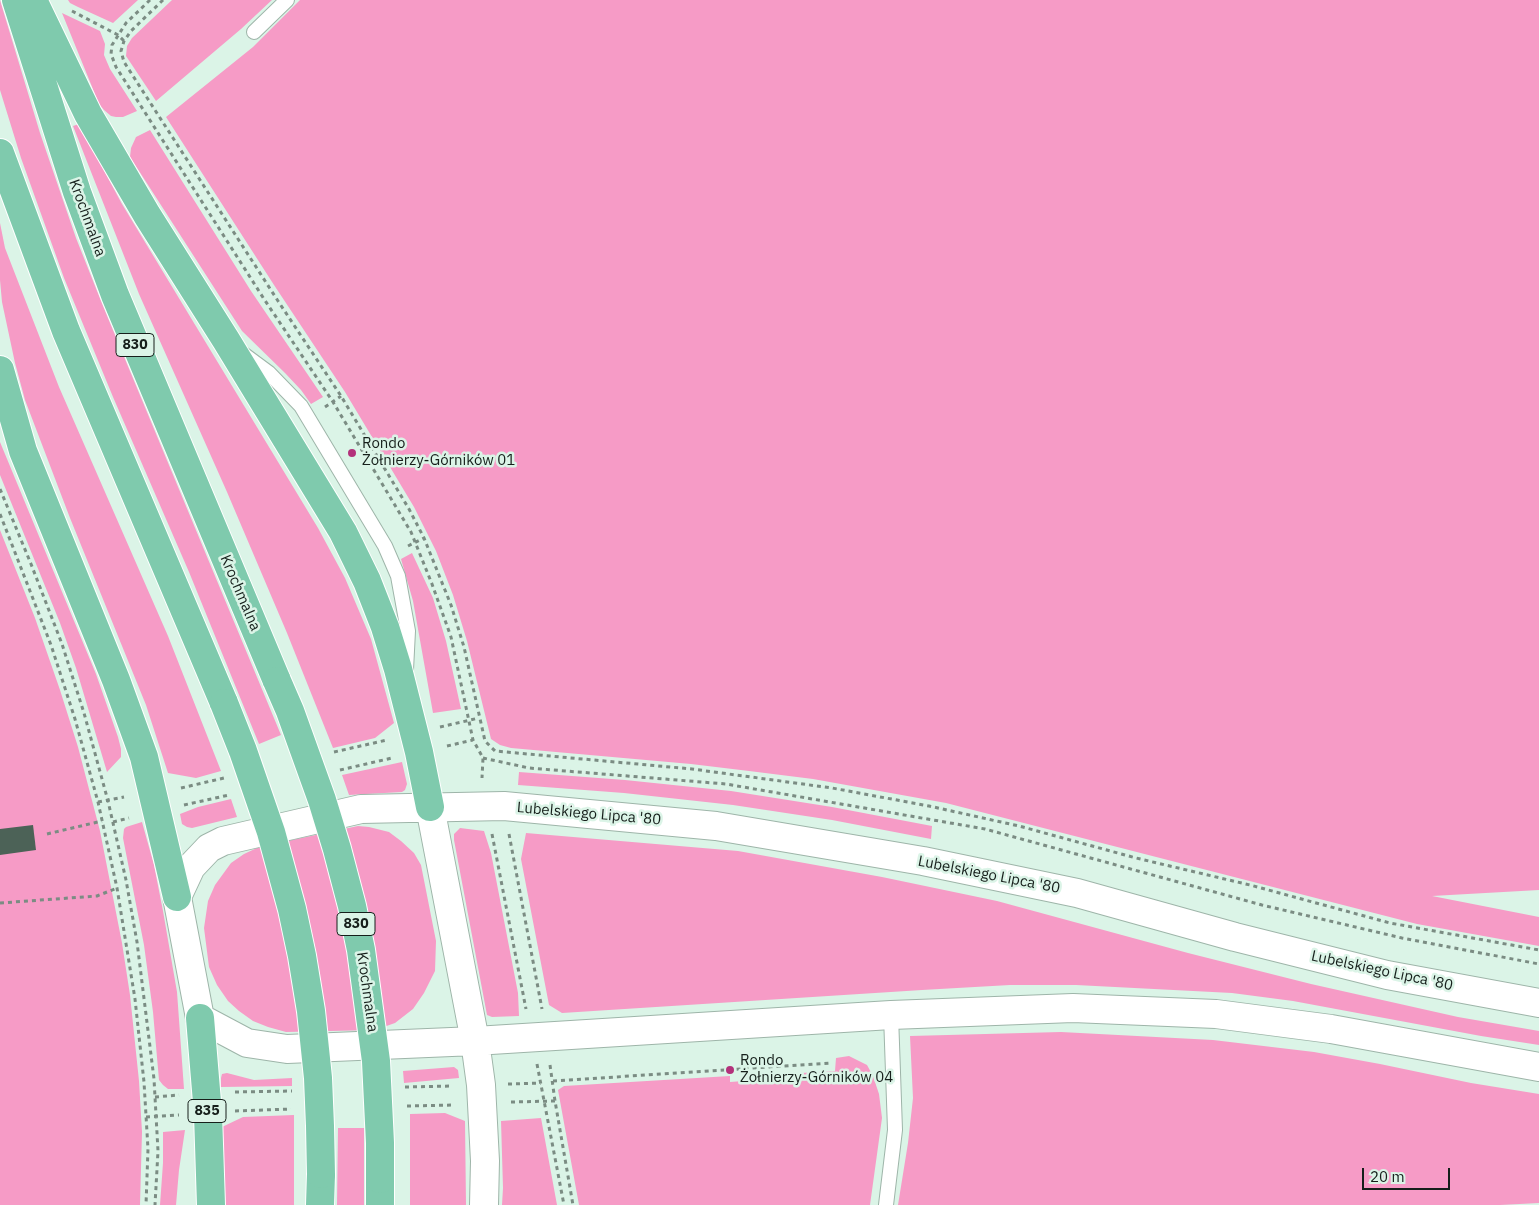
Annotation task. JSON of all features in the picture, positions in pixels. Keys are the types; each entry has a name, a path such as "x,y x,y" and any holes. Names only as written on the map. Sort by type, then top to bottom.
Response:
{"main road":[{"name":"Krochmalna","path":"16,0 77,192 115,295 296,728 322,800 337,849 354,914 375,1052 379,1118 380,1192"},
{"path":"33,0 88,114 147,215 226,340 347,540 367,581 385,627 419,752 475,1041 481,1085 485,1161 484,1205"},
{"path":"0,153 66,331 224,703 271,832 292,909 311,1011 318,1078 320,1205"},
{"path":"0,370 23,451 116,680 144,758 177,896"},
{"name":"Lubelskiego Lipca '80","path":"177,896 192,867 209,848 223,841 361,809 504,806 716,826 923,861 1077,893 1235,937 1386,975 1539,1003"},
{"name":"835","path":"177,896 200,1018 206,1094 211,1205"},
{"path":"200,1018 247,1043 287,1049 475,1041 891,1015 1073,1008 1216,1014 1331,1028 1539,1068"}],"lane":[{"path":"254,32 287,0"},
{"path":"886,1205 895,1130 891,1015"}],"path":[{"path":"118,35 126,23 150,0"},
{"path":"163,0 131,31 124,41 121,51 124,62 341,396 409,509 424,538 445,590 464,647 485,741 495,751 692,769 832,788 919,804 1019,826 1390,923 1539,950"},
{"path":"69,9 118,35 124,41"},
{"path":"0,489 62,644 84,713 108,801 126,880 137,942 155,1097 158,1151 155,1205"},
{"path":"0,514 51,644 76,719 98,802 116,888 135,999 144,1082 148,1149 146,1205"},
{"path":"432,728 479,718"},
{"path":"446,746 474,740"},
{"path":"483,758 529,768 726,784 985,829 1262,905 1402,938 1539,964"},
{"path":"98,802 130,796"},
{"path":"47,834 102,821"},
{"path":"491,830 527,1015"},
{"path":"508,832 543,1015"},
{"path":"0,903 97,896 116,888"},
{"path":"550,1063 574,1205"},
{"path":"553,1081 832,1063"},
{"path":"537,1064 564,1205"},
{"path":"511,1084 541,1082"},
{"path":"155,1097 184,1095"},
{"path":"503,1103 555,1101"},
{"path":"146,1117 185,1115"}],"shaded area":[{"path":"0,0 40,133 76,238 281,735 259,744 189,572 64,278 21,158 0,90"},
{"path":"68,0 138,0 113,23 70,3"},
{"path":"172,0 272,0 241,29 156,101 126,56 127,46 132,38"},
{"path":"300,0 1539,0 1539,890 1432,896 1539,917 1539,946 1417,924 946,803 813,779 691,764 511,748 500,745 491,739 467,641 453,595 436,551 414,507 345,392 166,117 253,47"},
{"path":"62,13 100,31 105,44 104,55 110,69 137,111 123,117 116,117 111,116 99,104"},
{"path":"79,124 122,204 318,528 345,578 371,639 394,723 375,738 333,748 227,492 139,294 73,126"},
{"path":"150,130 251,291 323,397 311,404 285,373 242,331 130,157 131,148 136,137"},
{"path":"0,223 5,248 59,387 168,636 221,771 196,778 168,773 146,705 70,518 25,400 2,302"},
{"path":"0,442 96,674 118,737 121,757 107,772 76,668 60,623 0,475"},
{"path":"0,530 35,618 60,690 78,747 100,831 130,995 142,1132 140,1205 0,1205"},
{"path":"412,553 433,598 446,641 461,709 433,713 413,601 401,559"},
{"path":"402,762 407,784 402,792 349,795 342,775"},
{"path":"519,772 731,791 832,807 932,826 931,839 832,820 733,805 624,793 518,785"},
{"path":"231,799 237,817 192,828 182,824 180,814 198,807"},
{"path":"142,822 154,865 177,992 184,1089 168,1089 159,1080 153,1012 144,945 123,838 126,827"},
{"path":"358,826 389,832 414,853 421,865 436,941 435,971 424,993 413,1009 395,1023 375,1030 286,1032 253,1021 228,1001 217,985 209,967 204,928 208,901 215,885 231,863 259,847"},
{"path":"460,828 484,831 491,853 518,993 519,1016 492,1017 487,1015 454,840 454,834"},
{"path":"526,833 738,851 882,877 997,901 1311,984 1458,1017 1539,1031 1539,1045 1293,1001 1232,993 1076,985 1010,985 562,1013 549,1005 521,859"},
{"path":"1061,1032 1213,1040 1314,1052 1471,1083 1539,1094 1539,1203 1500,1205 898,1205 913,1098 910,1036"},
{"path":"849,1056 867,1065 879,1094 882,1118 870,1205 579,1205 558,1090 564,1086 730,1076 730,1082 784,1078 784,1074 835,1071 836,1058"},
{"path":"454,1067 458,1070 459,1078 404,1083 403,1071"},
{"path":"227,1073 254,1080 292,1078 292,1086 221,1087 222,1074"},
{"path":"445,1113 465,1121 466,1205 410,1205 410,1114"},
{"path":"294,1115 294,1205 225,1205 222,1127 243,1117"},
{"path":"541,1118 557,1205 502,1205 501,1121"},
{"path":"338,1128 364,1128 364,1205 337,1205"},
{"path":"185,1130 176,1205 160,1205 163,1132"}],"building":[{"path":"33,825 36,850 0,855 0,829"}],"place":[{"name":"Rondo Żołnierzy-Górników 01","path":"352,453"},
{"name":"Rondo Żołnierzy-Górników 04","path":"730,1070"}]}
